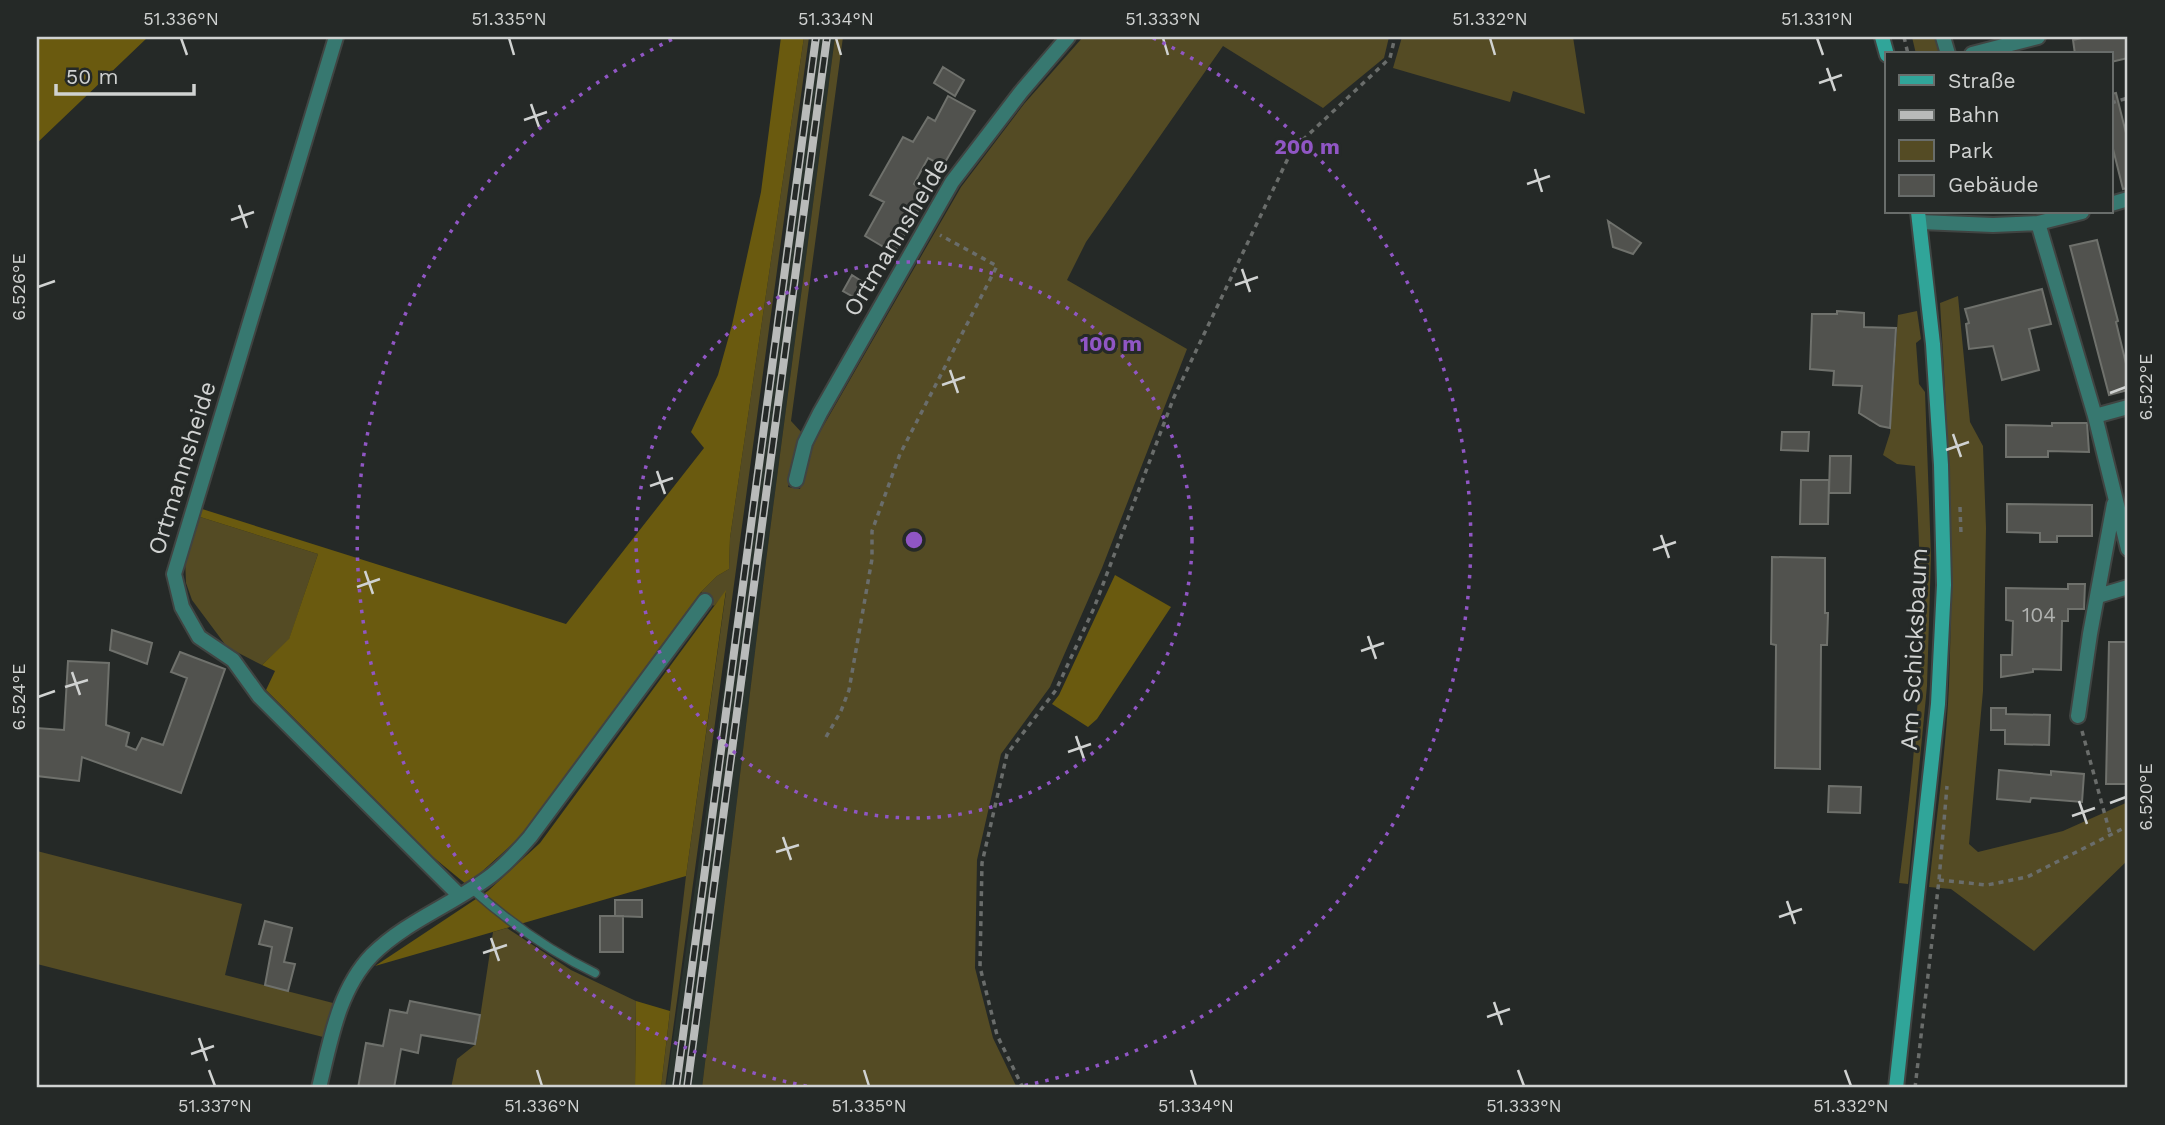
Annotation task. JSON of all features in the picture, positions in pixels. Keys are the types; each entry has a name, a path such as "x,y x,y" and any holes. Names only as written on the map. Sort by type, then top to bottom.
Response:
{"street":[{"name":"Ortmannsheide","path":"336,37 174,574 182,607 198,637 233,660 259,696 466,892"},
{"name":"Ortmannsheide","path":"796,480 805,443 820,413 952,182 1021,92 1068,37"},
{"path":"1980,52 2038,37"},
{"path":"1919,217 1991,218 2038,223 2074,214"},
{"name":"Am Schicksbaum","path":"1896,1088 1938,704 1944,585 1941,465 1931,320 1919,217"},
{"path":"2038,223 2095,416 2128,549"},
{"path":"2095,416 2128,407"},
{"path":"2078,716 2115,497"},
{"path":"2098,597 2128,587"},
{"path":"319,1088 338,1013 351,986 371,956 412,925 466,892 510,860 530,837 705,601"}],"lane":[{"path":"466,892 535,940 595,973"}],"path":[{"path":"1023,1088 997,1035 980,967 982,863 1007,754 1056,690 1108,570 1174,397 1292,150 1390,58 1395,37"},
{"path":"826,737 849,691 872,559 872,531 900,454 997,266 926,227"},
{"path":"2078,716 2111,837"},
{"path":"1939,880 1987,885 2027,877 2111,837 2128,826"}],"shaded area":[{"path":"37,37 148,37 37,143"},
{"path":"781,37 804,37 730,538 729,569 717,576 701,592 519,838 467,885 433,857 266,690 275,671 262,665 289,639 318,554 197,516 199,508 566,624 704,448 691,432 718,375 732,325 761,192"},
{"path":"811,37 835,37 766,561 702,1088 666,1088 739,583"},
{"path":"1115,575 1171,607 1097,719 1088,727 1052,704 1059,695"},
{"path":"726,590 686,876 375,966 488,891 540,843"},
{"path":"636,1001 670,1011 661,1088 635,1088"}],"green space":[{"path":"804,37 809,37 665,1088 661,1088 686,876 726,592 714,606 701,592 717,576 729,569 730,538"},
{"path":"835,37 843,37 791,421 803,434 788,487 800,489 808,456 821,430 961,187 1024,104 1083,37 1389,37 1384,58 1323,108 1223,46 1086,242 1067,280 1187,349 1102,568 1050,687 1001,754 977,860 975,968 993,1038 1017,1088 702,1088 766,561"},
{"path":"1402,37 1573,37 1585,114 1513,91 1510,102 1393,68"},
{"path":"1912,37 1935,37 1939,52 1916,52"},
{"path":"1958,296 1970,422 1983,446 1986,528 1983,691 1969,844 1978,852 2063,831 2128,802 2128,860 2034,951 1951,889 1929,887 1946,735 1951,589 1940,303"},
{"path":"1917,311 1921,339 1916,343 1919,384 1925,392 1931,556 1927,686 1908,884 1899,883 1919,678 1920,580 1915,466 1897,464 1883,455 1890,433 1898,315"},
{"path":"197,516 318,554 289,640 262,665 227,647 192,600 186,583 185,558"},
{"path":"37,851 242,904 225,975 333,1003 323,1037 37,964"},
{"path":"507,928 571,970 636,1001 635,1088 451,1088 457,1059 476,1044 493,932"}],"building":[{"path":"2086,37 2128,37 2128,58 2112,62 2112,52 2075,52 2073,40"},
{"path":"943,67 964,80 955,96 934,83"},
{"path":"2116,93 2128,141 2128,188 2123,189 2112,145 2112,94"},
{"path":"948,96 975,111 943,166 928,158 914,184 928,193 894,253 865,236 884,202 870,195 903,137 913,142 928,117 935,121"},
{"path":"1608,221 1641,243 1633,254 1613,247"},
{"path":"2097,240 2128,372 2128,390 2109,395 2070,246"},
{"path":"852,275 866,284 857,299 843,291"},
{"path":"2042,289 2051,324 2029,329 2039,370 2002,380 1993,346 1969,349 1966,324 1969,323 1965,309"},
{"path":"1837,311 1864,313 1864,327 1896,328 1890,428 1880,426 1859,413 1862,386 1833,385 1834,371 1810,369 1812,314 1837,314"},
{"path":"2052,423 2087,423 2089,452 2048,451 2048,457 2006,457 2006,425 2052,426"},
{"path":"1782,432 1809,432 1808,451 1781,450"},
{"path":"1830,456 1851,456 1850,493 1829,493"},
{"path":"1801,480 1829,480 1828,524 1800,524"},
{"path":"2007,504 2092,505 2092,536 2057,536 2057,542 2040,542 2040,533 2007,532"},
{"path":"1772,557 1825,558 1825,613 1828,613 1827,645 1821,645 1820,769 1775,768 1776,645 1771,644"},
{"path":"2068,584 2085,584 2084,609 2068,609 2068,621 2062,621 2061,670 2033,669 2033,672 2001,677 2001,655 2012,655 2013,621 2006,620 2006,588 2068,589"},
{"path":"112,630 152,643 147,664 110,650"},
{"path":"2109,642 2128,642 2128,784 2106,784"},
{"path":"180,652 225,669 181,793 82,757 79,781 37,776 37,728 64,730 68,661 109,663 106,725 129,733 126,746 136,750 142,738 163,745 187,678 171,672"},
{"path":"1991,708 2006,708 2006,714 2050,715 2049,745 2005,744 2005,730 1991,730"},
{"path":"1999,770 2051,775 2051,771 2084,774 2082,802 2031,798 2030,802 1997,799"},
{"path":"1829,786 1861,787 1860,813 1828,812"},
{"path":"615,900 642,900 642,917 615,916"},
{"path":"600,916 623,916 623,952 600,952"},
{"path":"265,921 292,928 284,962 295,964 288,991 265,985 272,947 259,944"},
{"path":"410,1001 480,1015 475,1044 421,1035 418,1053 401,1049 394,1088 358,1088 366,1043 383,1046 390,1010 407,1013"}],"railway":[{"path":"676,1088 816,37"},
{"path":"687,1088 827,37"}]}
